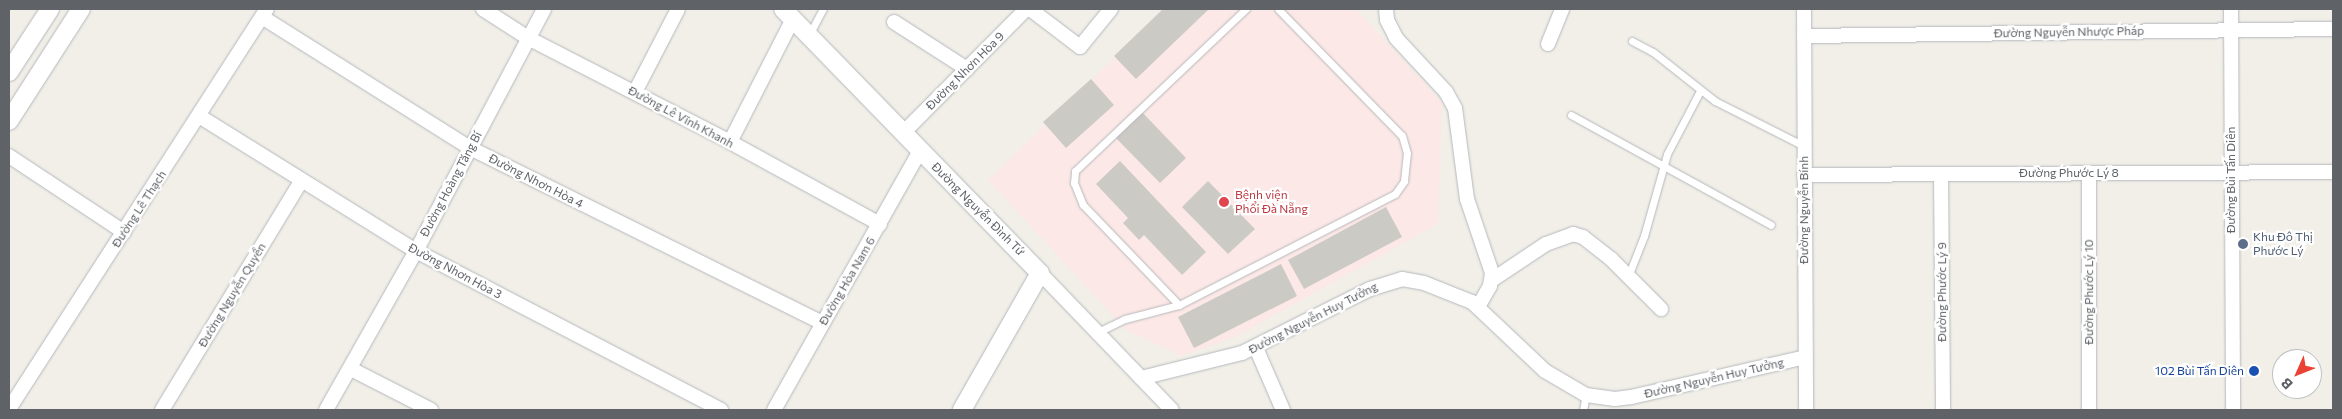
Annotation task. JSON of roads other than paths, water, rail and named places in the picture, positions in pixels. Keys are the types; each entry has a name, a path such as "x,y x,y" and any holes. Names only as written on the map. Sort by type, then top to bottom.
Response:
{"street":[{"path":"9,72 50,9"},
{"path":"9,120 81,9"},
{"name":"Đường Lê Vĩnh Khanh","path":"483,9 528,38 730,142 880,224"},
{"name":"Đường Hoàng Tăng Bí","path":"326,410 351,369 416,251 544,9"},
{"path":"635,92 678,9"},
{"name":"Đường Nhơn Hòa 9","path":"903,133 1026,9"},
{"path":"1030,9 1080,47 1111,9"},
{"path":"1386,9 1387,20 1396,38 1446,92 1455,108 1467,199 1492,280"},
{"path":"1548,44 1562,9"},
{"name":"Đường Nguyễn Bính","path":"1804,9 1806,410"},
{"name":"Đường Bùi Tấn Diên","path":"2231,9 2233,410"},
{"name":"Đường Lê Thạch","path":"9,408 265,13"},
{"name":"Đường Nhơn Hòa 4","path":"265,13 470,148 822,324"},
{"path":"730,142 788,14"},
{"name":"Đường Nguyễn Đình Tứ","path":"788,14 1172,410"},
{"path":"894,22 967,69"},
{"name":"Đường Nguyễn Nhược Pháp","path":"1804,36 2333,29"},
{"name":"Đường Nhơn Hòa 3","path":"199,116 416,251 721,410"},
{"name":"Đường Hòa Nam 6","path":"774,410 920,152"},
{"path":"9,156 124,232"},
{"name":"Đường Phước Lý 8","path":"1804,175 2333,172"},
{"name":"Đường Phước Lý 10","path":"2088,173 2089,410"},
{"name":"Đường Phước Lý 9","path":"1942,174 1943,410"},
{"name":"Đường Nguyễn Quyền","path":"162,410 302,180"},
{"path":"1478,307 1492,280 1546,244 1573,234 1591,243 1628,274 1661,309"},
{"path":"962,410 1040,273"},
{"name":"Đường Nguyễn Huy Tưởng","path":"1141,378 1216,362 1256,348 1386,282 1413,280 1478,307 1545,371 1586,395 1620,399 1805,357"},
{"path":"1256,348 1284,410"},
{"path":"351,369 431,410"},
{"path":"1620,399 1632,410"}],"lane":[{"path":"808,35 823,9"},
{"path":"1179,305 1083,205 1074,183 1075,170 1246,9"},
{"path":"1098,332 1125,319 1179,305 1395,194 1404,181 1407,153 1402,136 1278,9"},
{"path":"1632,41 1665,60 1700,91 1804,146"},
{"path":"1628,274 1644,236 1663,166 1700,91"},
{"path":"1571,115 1771,225"},
{"path":"1582,410 1586,395"}],"place":[{"name":"Bệnh viện Phổi Đà Nẵng","path":"1224,202"},
{"name":"Khu Đô Thị Phước Lý","path":"2243,244"},
{"name":"102 Bùi Tấn Diên","path":"2254,371"}]}
